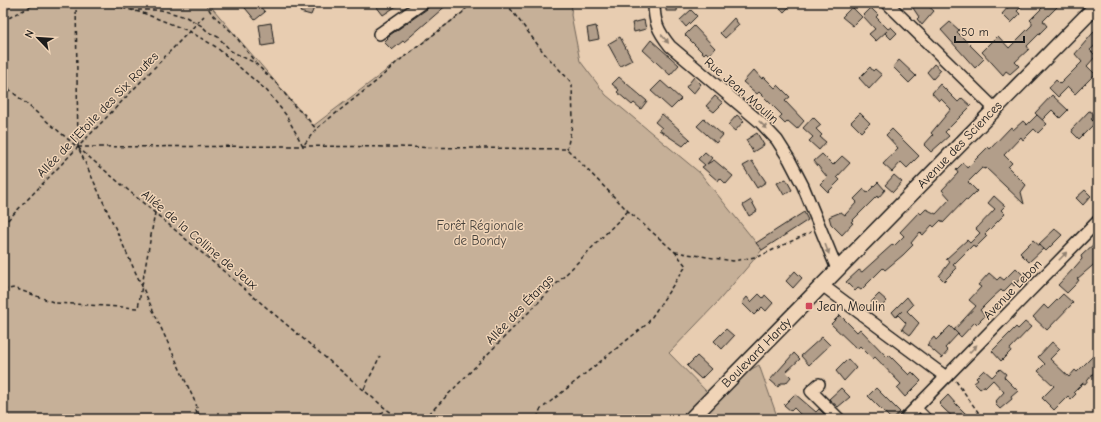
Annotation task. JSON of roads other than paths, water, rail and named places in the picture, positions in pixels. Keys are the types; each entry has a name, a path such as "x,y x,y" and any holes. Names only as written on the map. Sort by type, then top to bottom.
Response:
{"street":[{"path":"379,34 422,3"},
{"name":"Rue Jean Moulin","path":"654,3 656,24 659,33 670,46 760,122 777,140 803,186 837,269"},
{"path":"886,3 994,108"},
{"name":"Avenue des Sciences","path":"822,285 994,108 1098,4"},
{"name":"Avenue Lebon","path":"905,419 1098,221"},
{"path":"822,285 947,376"},
{"name":"Boulevard Hardy","path":"691,419 822,285"},
{"path":"819,384 811,391 839,419"}],"lane":[{"path":"917,406 930,419"}],"place":[{"name":"Jean Moulin","path":"809,306"}],"park label":[{"name":"Forêt Régionale de Bondy","path":"480,232"}]}
